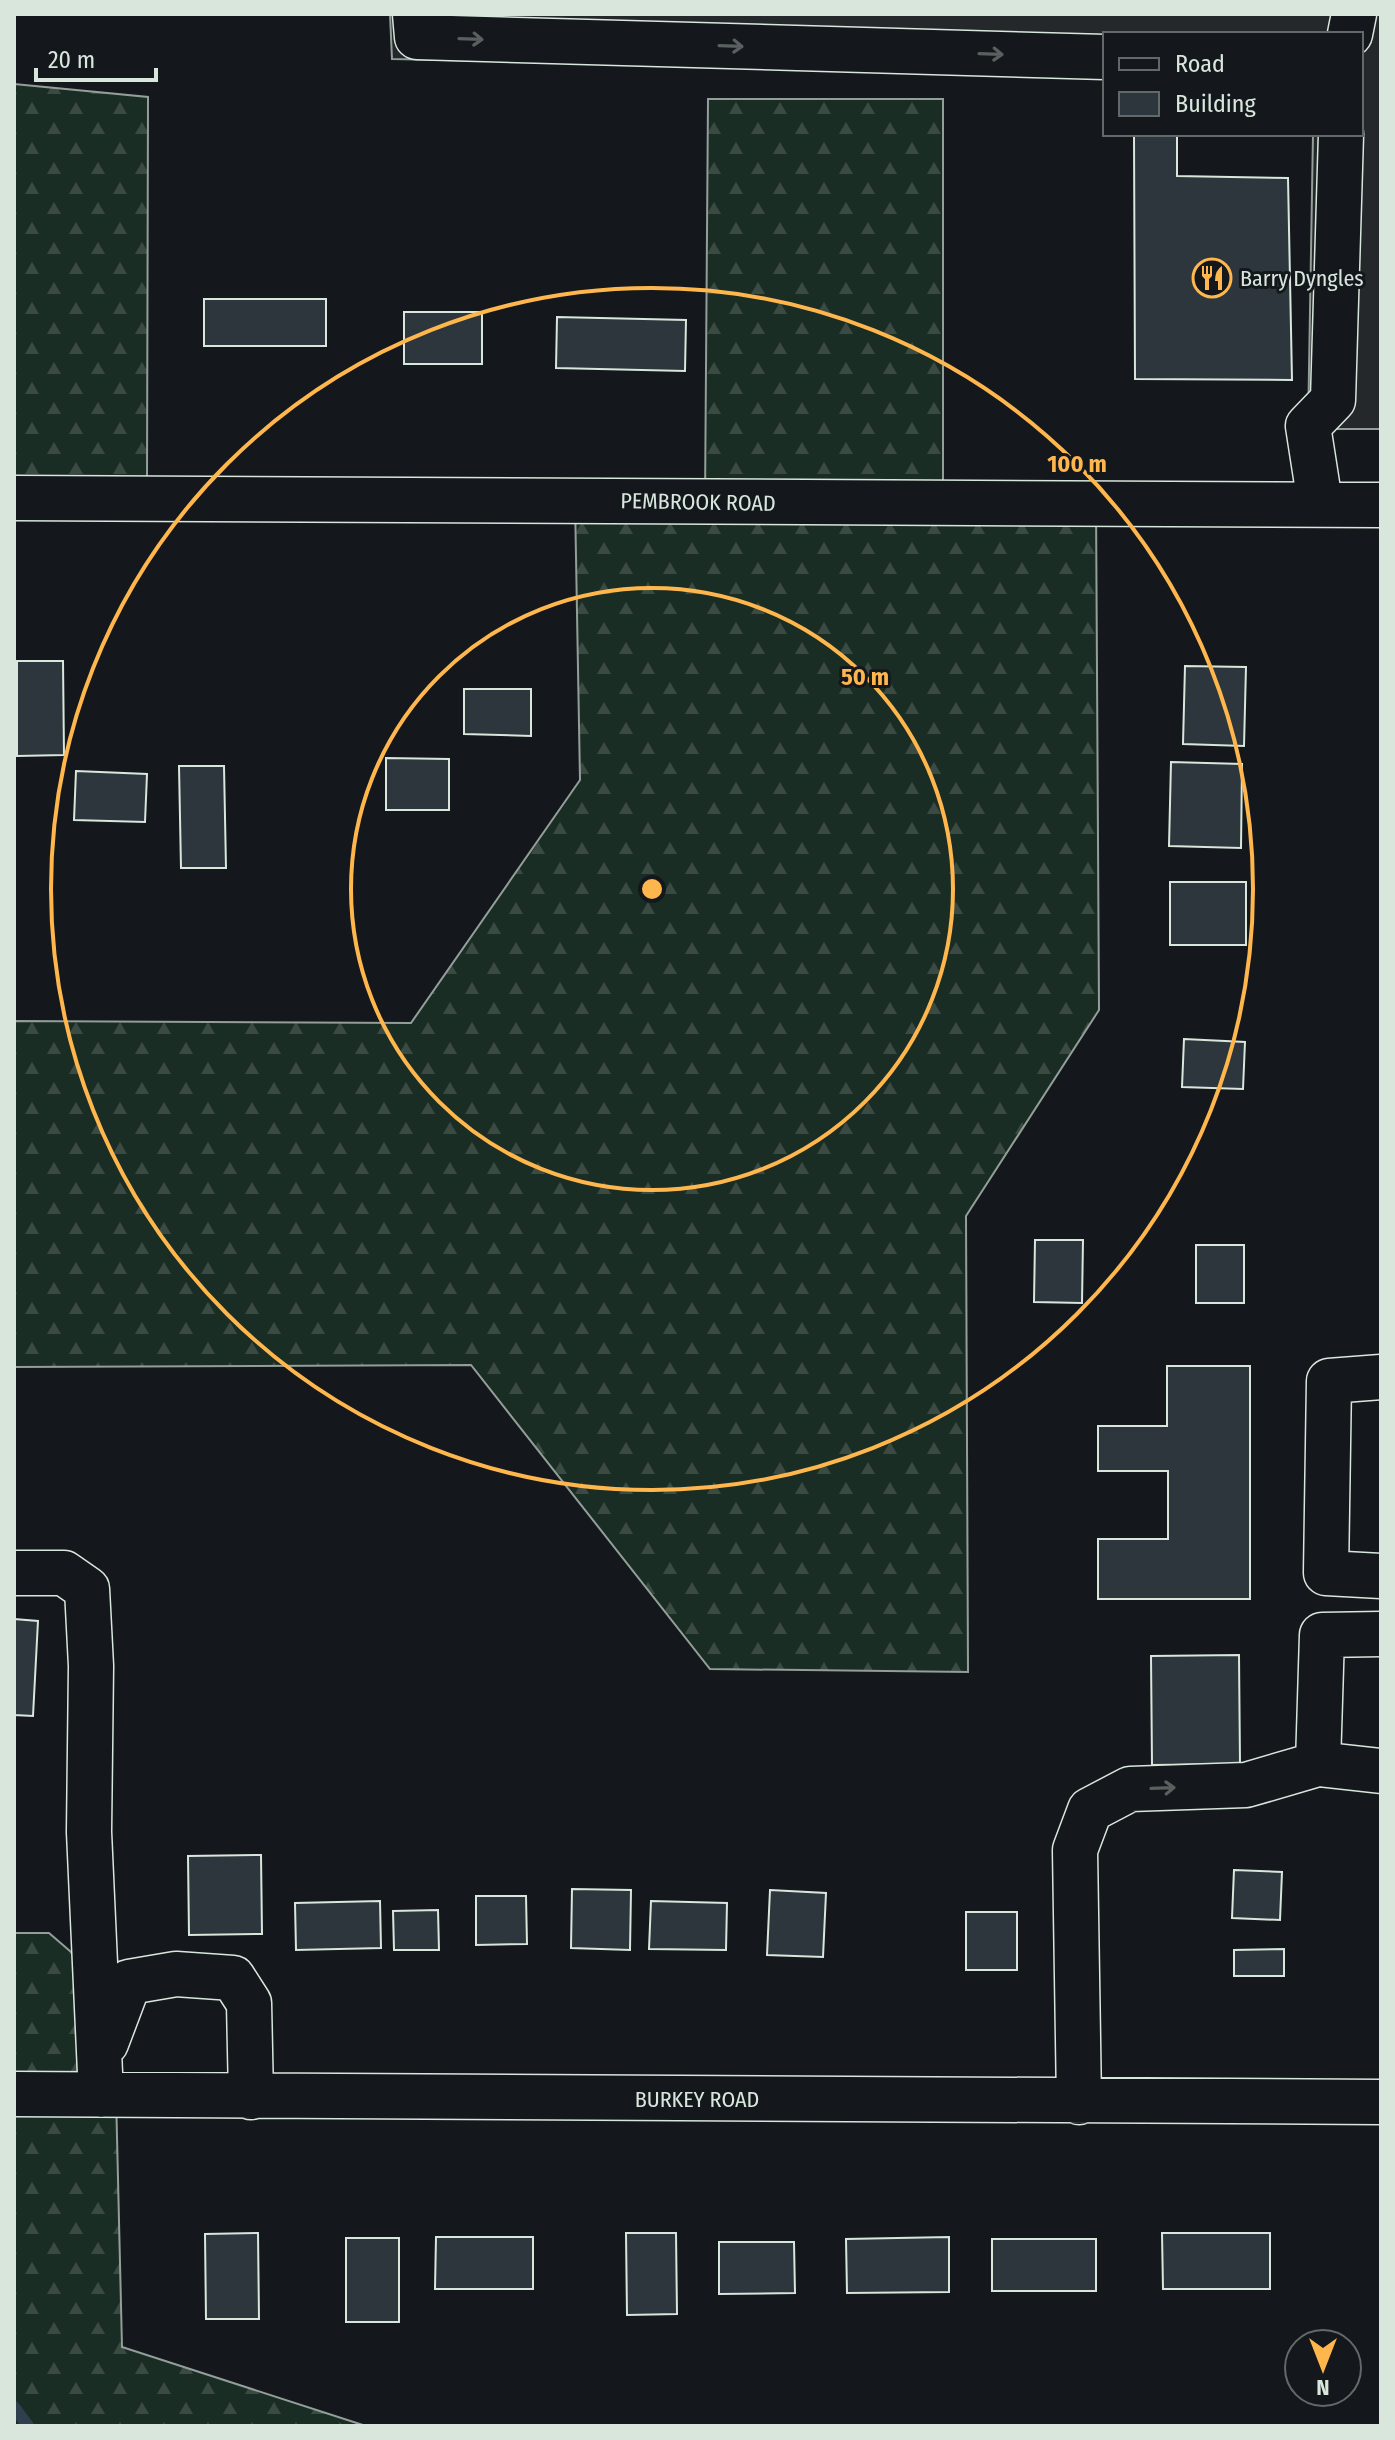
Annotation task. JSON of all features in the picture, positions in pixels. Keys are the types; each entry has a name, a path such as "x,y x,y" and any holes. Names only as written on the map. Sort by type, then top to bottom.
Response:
{"street":[{"path":"415,14 417,37 1103,57"},
{"path":"1320,503 1308,426 1333,400 1341,136"},
{"name":"PEMBROOK ROAD","path":"14,498 1381,505"},
{"path":"1381,1377 1329,1381 1326,1573 1381,1576"},
{"path":"14,1573 64,1573 87,1589 91,1666 89,1832 101,2076"},
{"path":"1318,1764 1322,1635 1381,1634"},
{"path":"1079,2102 1075,1850 1090,1810 1130,1789 1246,1785 1318,1764 1381,1771"},
{"path":"101,2076 129,1982 176,1974 233,1978 249,2003 251,2097"},
{"name":"BURKEY ROAD","path":"21,2094 101,2076 251,2097 1381,2102"}],"green space":[{"path":"14,84 148,97 147,481 14,477"},
{"path":"708,99 943,99 943,504 1096,503 1099,1010 966,1216 968,1672 710,1669 471,1365 14,1367 14,1021 411,1023 580,780 575,501 705,502"},
{"path":"14,1933 49,1933 85,1964 116,2095 122,2347 366,2426 14,2426"}],"shaded area":[{"path":"390,14 1381,14 1381,429 1308,429 1313,136 1363,136 1363,32 1103,32 1103,73 392,59"}],"building":[{"name":"Barry Dyngles","path":"1134,136 1177,136 1177,176 1288,178 1292,380 1135,379"},
{"path":"204,299 326,299 326,346 204,346"},
{"path":"404,312 482,312 482,364 404,364"},
{"path":"557,317 686,320 685,371 556,368"},
{"path":"17,661 63,661 64,755 17,756"},
{"path":"1185,666 1246,667 1244,746 1183,744"},
{"path":"464,689 531,689 531,736 464,734"},
{"path":"386,758 449,759 449,810 386,810"},
{"path":"1171,762 1242,764 1241,848 1169,846"},
{"path":"179,766 224,766 226,868 181,868"},
{"path":"76,771 147,774 145,822 74,820"},
{"path":"1170,882 1246,882 1246,945 1170,945"},
{"path":"1184,1039 1245,1042 1243,1089 1182,1087"},
{"path":"1035,1240 1083,1240 1082,1303 1034,1302"},
{"path":"1196,1245 1244,1245 1244,1303 1196,1303"},
{"path":"1167,1366 1250,1366 1250,1599 1098,1599 1098,1539 1168,1539 1168,1471 1098,1471 1098,1426 1167,1426"},
{"path":"14,1619 38,1621 33,1716 14,1715"},
{"path":"1239,1655 1240,1764 1152,1765 1151,1656"},
{"path":"261,1855 262,1934 189,1935 188,1856"},
{"path":"1234,1870 1282,1872 1280,1920 1232,1918"},
{"path":"572,1889 631,1890 630,1950 571,1948"},
{"path":"770,1890 826,1893 823,1957 767,1955"},
{"path":"476,1896 526,1896 527,1944 476,1945"},
{"path":"380,1901 381,1948 296,1950 295,1903"},
{"path":"651,1901 727,1903 726,1950 649,1949"},
{"path":"438,1910 439,1950 394,1950 393,1911"},
{"path":"966,1912 1017,1912 1017,1970 966,1970"},
{"path":"1284,1949 1284,1976 1234,1976 1234,1950"},
{"path":"258,2233 259,2319 206,2319 205,2234"},
{"path":"626,2233 676,2233 677,2314 627,2315"},
{"path":"1162,2233 1270,2233 1270,2289 1163,2289"},
{"path":"436,2237 533,2237 533,2289 435,2289"},
{"path":"949,2237 949,2292 847,2293 846,2239"},
{"path":"346,2238 399,2238 399,2322 346,2322"},
{"path":"992,2239 1096,2239 1096,2291 992,2291"},
{"path":"719,2242 794,2242 795,2293 719,2294"}],"waterway":[{"path":"14,2407 28,2426"}],"place":[{"name":"Barry Dyngles","path":"1212,278"}]}
